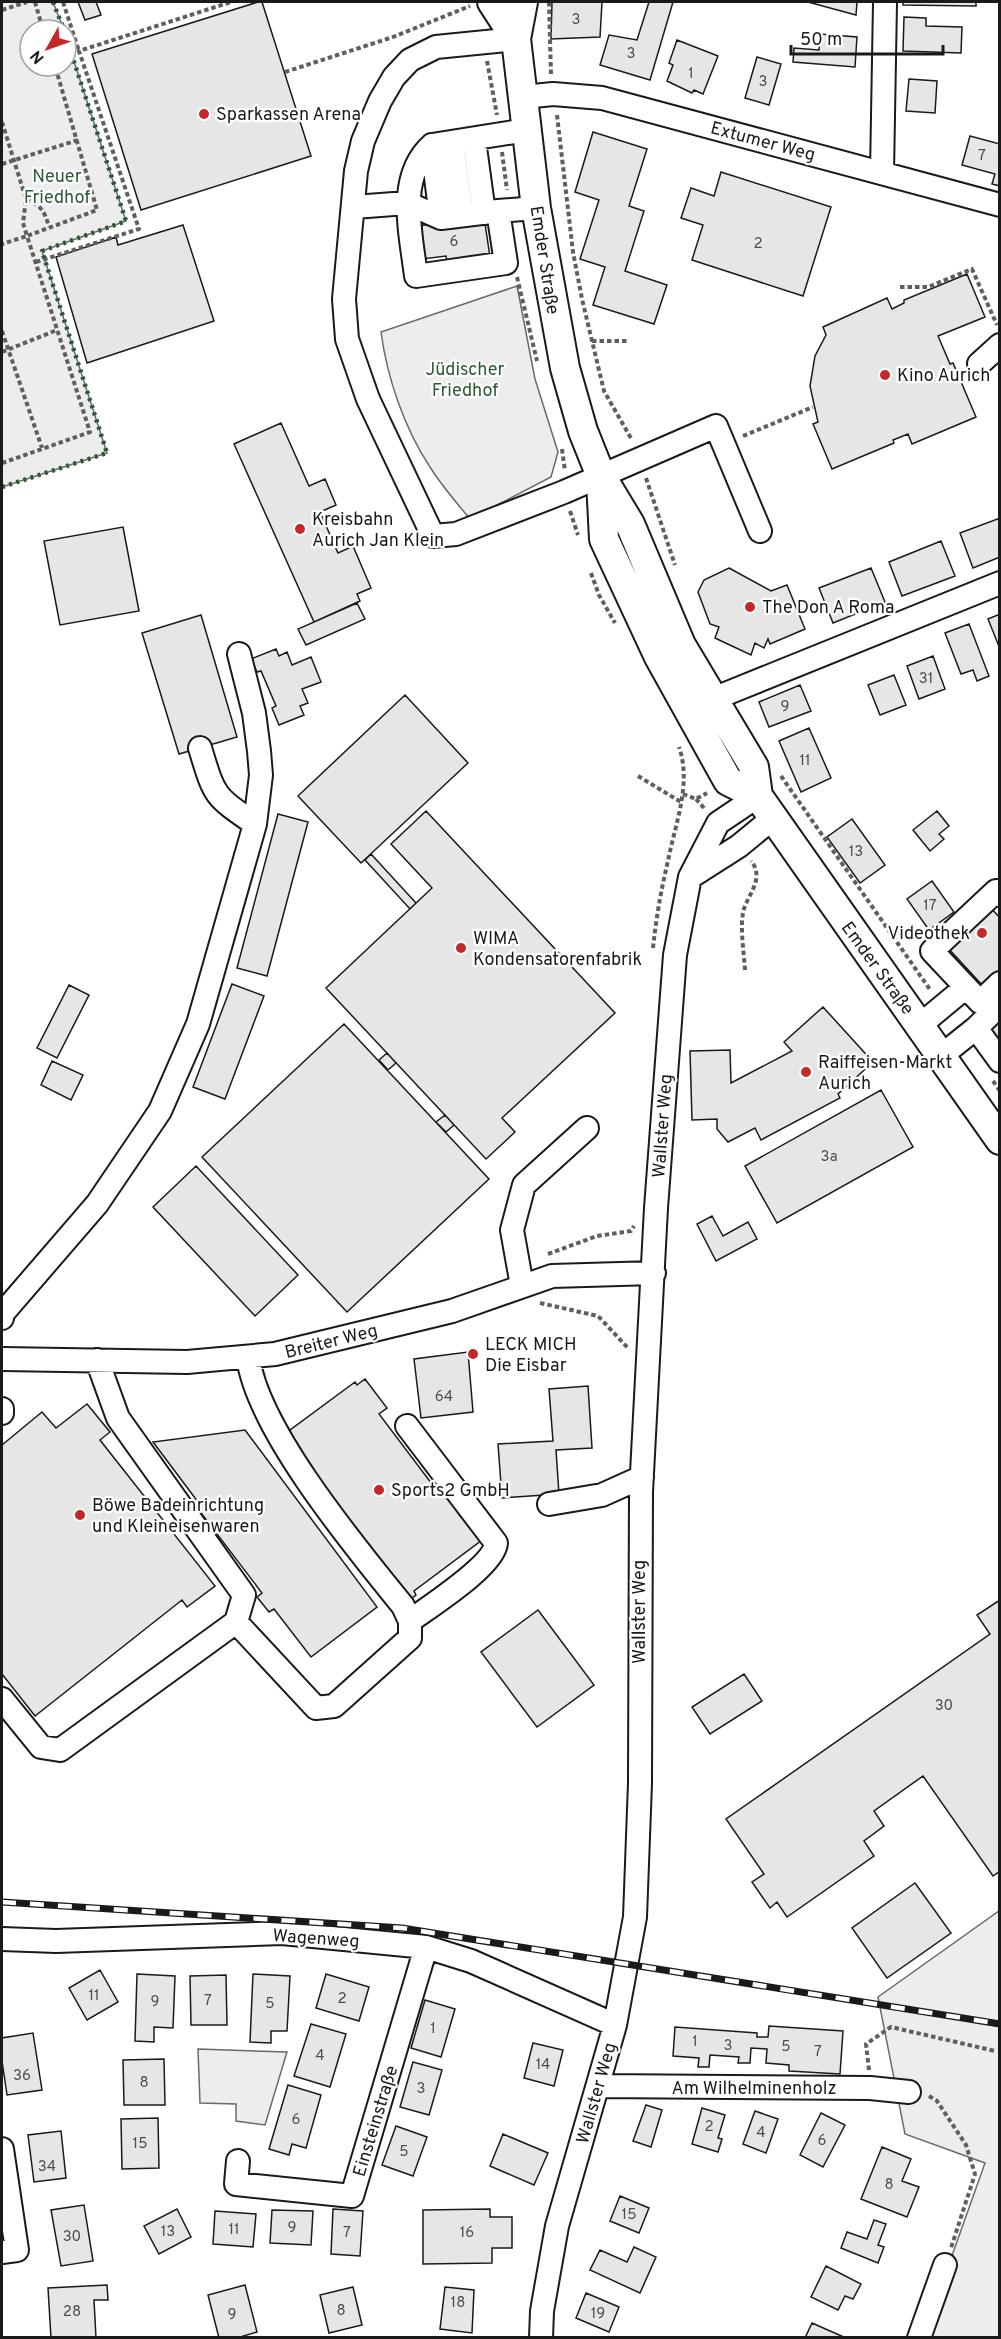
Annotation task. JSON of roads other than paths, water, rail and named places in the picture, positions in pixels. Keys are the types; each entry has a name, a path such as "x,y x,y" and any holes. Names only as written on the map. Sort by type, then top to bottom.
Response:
{"main road":[{"name":"Emder Straße","path":"485,2 516,39"},
{"name":"Emder Straße","path":"523,2 516,39 536,207 565,368 583,430 601,476 630,524 681,645 754,767 765,807 999,1140"},
{"name":"Emder Straße","path":"601,476 604,539 659,657 728,782 765,807"}],"street":[{"path":"882,173 885,2"},
{"path":"516,39 436,47 410,60 394,77 363,141 356,171 344,299 347,339 368,399 433,536 456,534 601,476 716,426 759,531"},
{"name":"Extumer Weg","path":"523,96 553,94 602,98 999,205"},
{"path":"442,144 471,214 506,263 416,276 407,203 421,155 442,144 527,130"},
{"path":"471,214 474,140"},
{"path":"354,207 407,203 471,214 536,207"},
{"path":"978,364 999,345"},
{"path":"713,699 999,582"},
{"path":"2,1318 3,1313 97,1204 160,1111 198,1024 255,824 261,775 254,713 239,654"},
{"path":"200,748 212,789 220,799 255,824"},
{"path":"690,877 739,846 765,807"},
{"name":"Wallster Weg","path":"541,2337 542,2311 558,2226 615,2025 630,1952 639,1865 642,1477 675,955 690,877 718,823 765,807"},
{"path":"999,895 996,891 932,951 980,1002 999,983"},
{"path":"920,1026 966,987"},
{"path":"940,1056 976,1028 999,1005"},
{"path":"976,1028 993,1067"},
{"path":"519,1277 512,1230 524,1185 587,1128"},
{"name":"Breiter Weg","path":"2,1359 187,1362 275,1354 452,1311 519,1277 654,1274"},
{"path":"236,1622 316,1707 334,1706 410,1638 410,1621 403,1606 288,1454 250,1377 248,1357"},
{"path":"2,1699 40,1748 60,1750 236,1622 244,1595 118,1418 98,1360"},
{"path":"407,1426 496,1543 495,1550 482,1565 410,1621"},
{"path":"549,1504 602,1496 642,1477"},
{"name":"Wagenweg","path":"2,1939 56,1941 282,1933 426,1947 471,1961 615,2025"},
{"name":"Einsteinstraße","path":"238,2161 236,2184 352,2196 426,1947"},
{"name":"Am Wilhelminenholz","path":"598,2086 870,2088 909,2092"},
{"path":"2,2149 17,2250 2,2252"},
{"path":"919,2337 945,2265"}],"railway":[{"path":"2,1902 402,1928 1000,2024"}],"place":[{"name":"Sparkassen Arena","path":"204,114"},
{"name":"Kino Aurich","path":"885,375"},
{"name":"Kreisbahn Aurich Jan Klein","path":"300,529"},
{"name":"The Don A Roma","path":"750,607"},
{"name":"Videothek","path":"982,933"},
{"name":"WIMA Kondensatorenfabrik","path":"461,948"},
{"name":"Raiffeisen-Markt Aurich","path":"806,1072"},
{"name":"LECK MICH Die Eisbar","path":"473,1354"},
{"name":"Sports2 GmbH","path":"379,1490"},
{"name":"Böwe Badeinrichtung und Kleineisenwaren","path":"80,1515"}],"park label":[{"name":"Neuer Friedhof","path":"57,186"},
{"name":"Jüdischer Friedhof","path":"465,379"}]}
